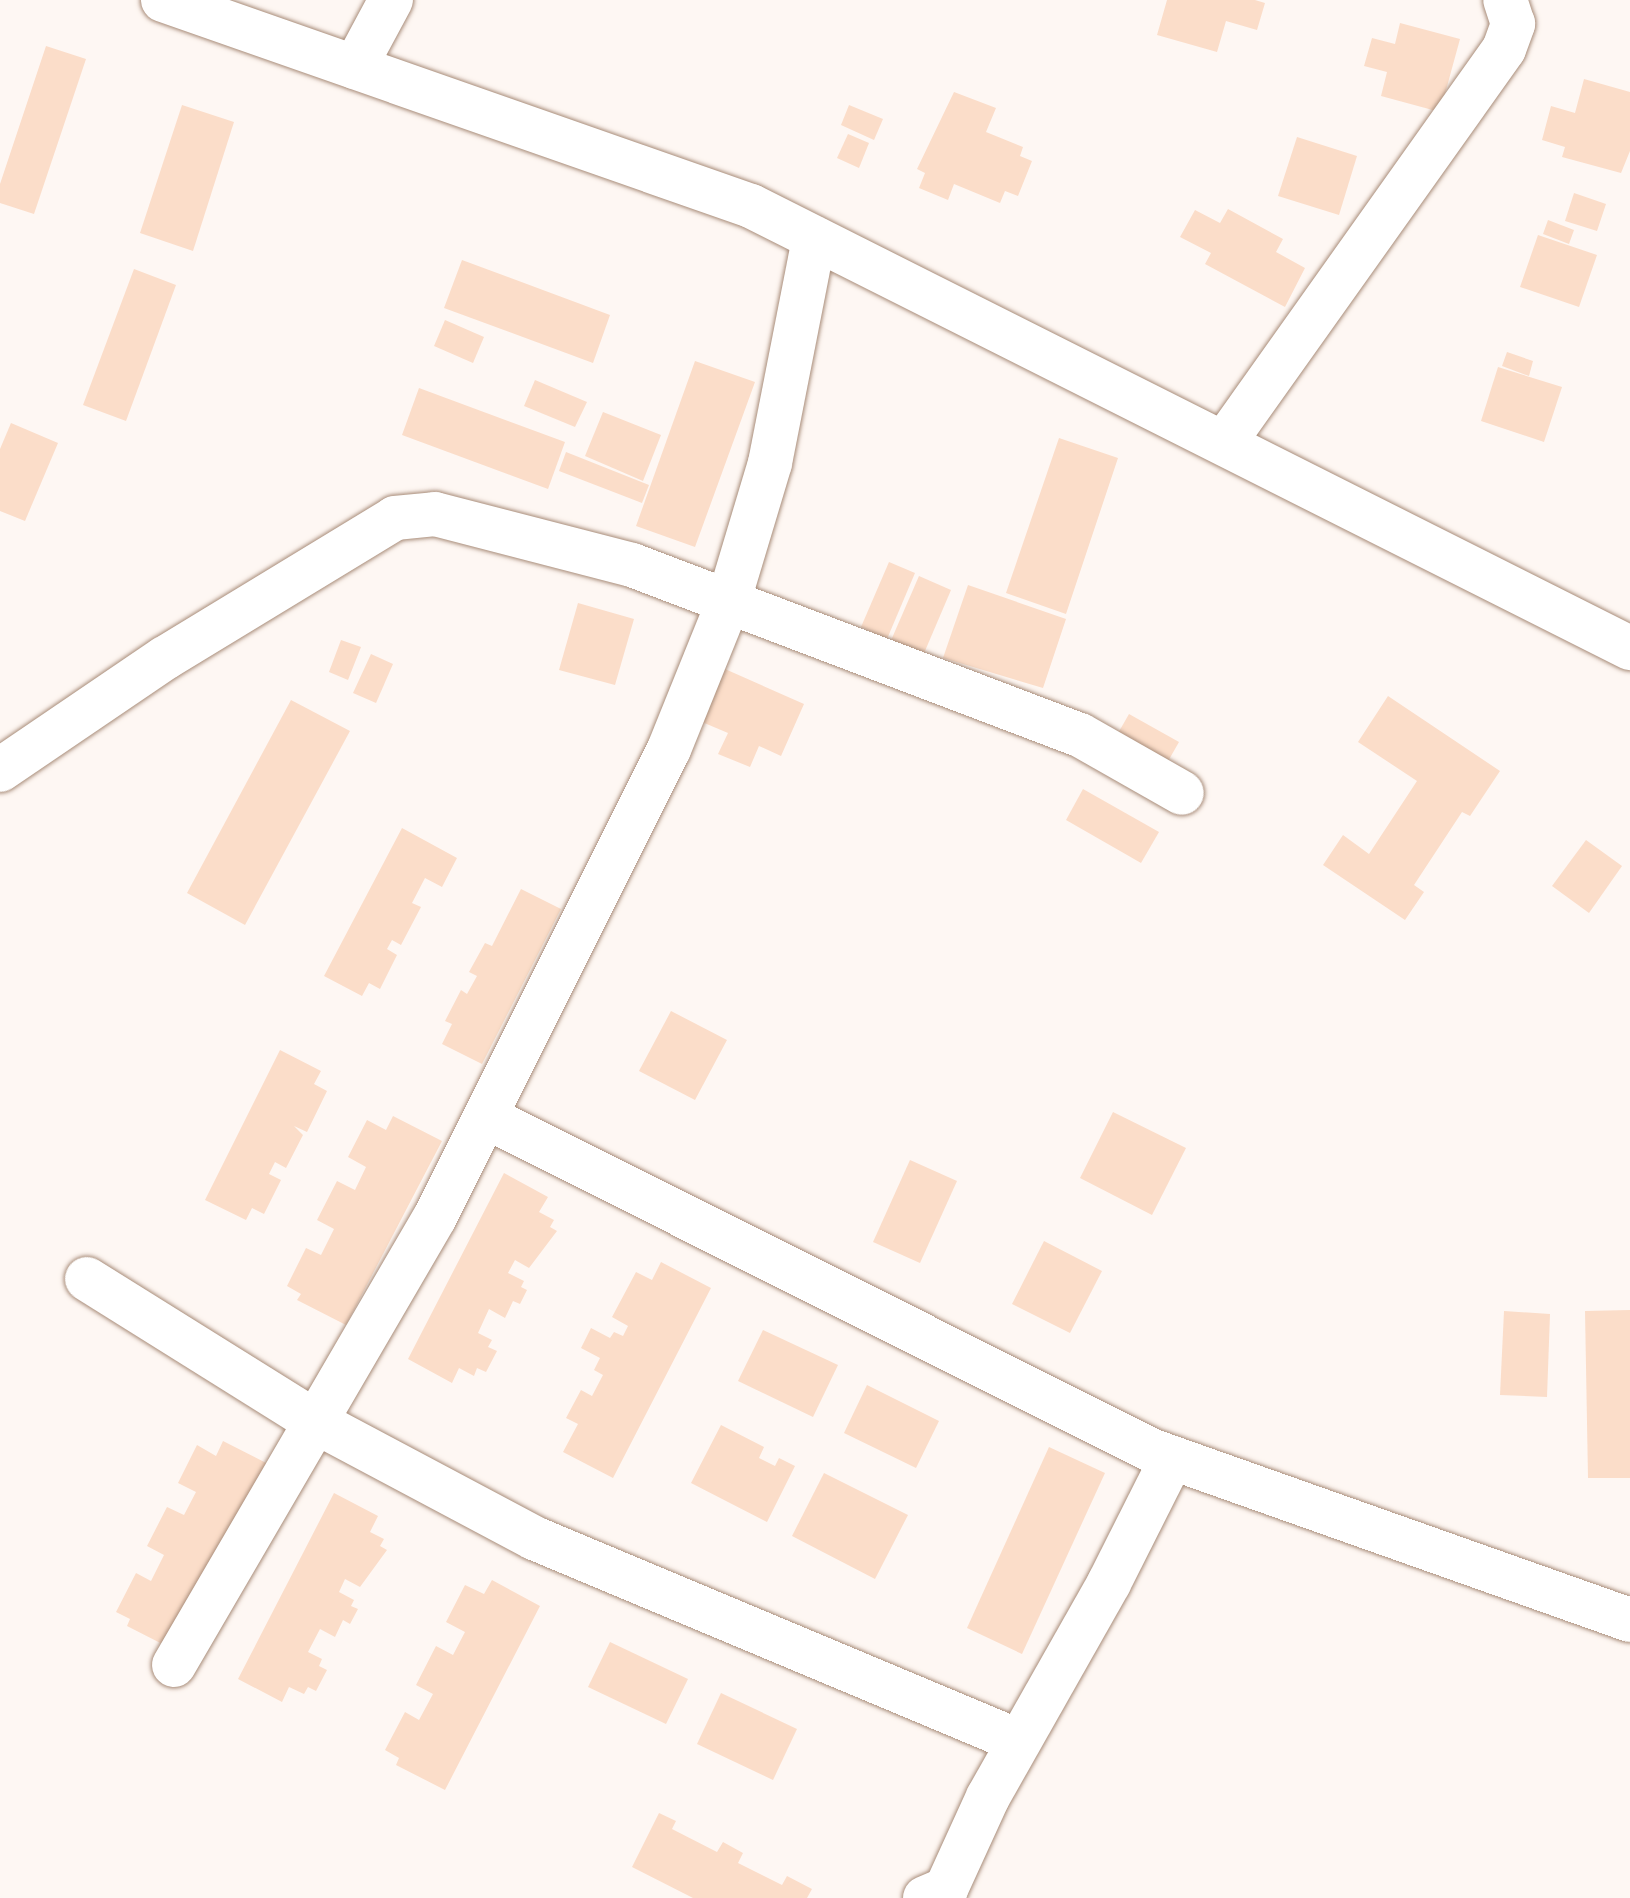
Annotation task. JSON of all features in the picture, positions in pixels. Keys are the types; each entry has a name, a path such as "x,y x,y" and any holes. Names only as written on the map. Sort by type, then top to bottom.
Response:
{"street":[{"path":"163,0 751,206 1630,648"},
{"path":"355,67 391,0"},
{"path":"1224,443 1504,49 1513,24 1505,0"},
{"path":"174,1665 435,1217 634,822 728,603 770,463 814,238"},
{"path":"0,770 165,658 395,518 435,514 632,565 1080,735 1182,793"},
{"path":"486,1117 1172,1458 1630,1620"},
{"path":"87,1279 316,1422 534,1538 1018,1741"},
{"path":"925,1898 946,1889 1018,1741 1109,1583 1172,1458"}],"building":[{"path":"1167,0 1255,0 1265,3 1257,30 1226,21 1217,52 1157,35"},
{"path":"1400,23 1460,39 1440,112 1381,96 1387,72 1364,66 1372,38 1395,44"},
{"path":"46,46 86,59 34,214 0,203 0,184"},
{"path":"1584,79 1630,92 1630,151 1621,173 1562,157 1565,147 1542,140 1551,106 1575,113"},
{"path":"954,92 996,108 986,132 1023,147 1020,156 1032,161 1018,196 1005,191 1000,203 954,184 948,200 919,188 925,173 917,169"},
{"path":"182,105 234,122 193,251 140,233"},
{"path":"849,105 883,119 874,140 841,125"},
{"path":"848,134 869,143 859,168 837,158"},
{"path":"1297,137 1357,156 1339,215 1278,196"},
{"path":"1574,193 1606,204 1597,231 1565,221"},
{"path":"1228,209 1283,239 1276,252 1305,268 1285,307 1205,264 1211,253 1180,237 1195,210 1220,223"},
{"path":"1548,220 1574,230 1569,244 1543,234"},
{"path":"1538,235 1597,255 1579,307 1520,287"},
{"path":"462,260 610,315 593,363 444,308"},
{"path":"134,269 176,285 126,421 83,405"},
{"path":"445,320 484,337 473,363 434,346"},
{"path":"1507,352 1533,361 1529,376 1502,366"},
{"path":"695,361 755,382 695,547 636,526"},
{"path":"1498,367 1562,387 1544,442 1481,421"},
{"path":"535,380 587,402 575,427 524,406"},
{"path":"419,388 565,442 548,489 402,435"},
{"path":"603,412 661,435 643,481 585,456"},
{"path":"11,423 58,443 25,521 0,511 0,449"},
{"path":"1059,438 1118,458 1066,614 1006,593"},
{"path":"566,452 649,485 642,503 559,471"},
{"path":"889,562 915,573 887,639 861,627"},
{"path":"919,576 951,590 922,658 889,645"},
{"path":"968,585 1066,619 1043,688 943,658"},
{"path":"578,603 634,619 615,685 559,670"},
{"path":"341,640 361,647 348,680 329,672"},
{"path":"371,654 393,664 376,703 353,693"},
{"path":"725,669 804,704 781,756 759,746 750,767 718,754 728,733 702,722"},
{"path":"1388,696 1500,771 1470,816 1462,812 1414,885 1424,892 1405,920 1323,865 1343,835 1369,854 1417,781 1358,742"},
{"path":"291,700 350,731 245,925 187,893"},
{"path":"1129,714 1179,742 1167,763 1117,735"},
{"path":"1083,789 1159,832 1141,863 1066,820"},
{"path":"402,828 457,858 442,887 425,878 412,903 421,907 401,945 392,940 387,949 397,955 380,989 369,983 362,996 324,976"},
{"path":"1586,840 1622,866 1589,913 1552,886"},
{"path":"521,889 561,909 482,1064 442,1044 452,1024 445,1021 461,990 467,994 477,976 469,972 485,943 492,946"},
{"path":"671,1011 727,1040 695,1100 639,1071"},
{"path":"280,1050 321,1071 314,1084 327,1091 307,1132 294,1126 303,1135 286,1168 275,1162 269,1174 281,1180 264,1214 252,1208 246,1220 205,1200"},
{"path":"1113,1112 1186,1148 1152,1215 1080,1178"},
{"path":"393,1116 442,1141 346,1325 297,1300 301,1294 287,1286 306,1248 321,1255 334,1229 317,1220 337,1181 355,1190 366,1167 348,1157 367,1120 386,1130"},
{"path":"910,1160 957,1181 920,1263 873,1242"},
{"path":"504,1173 548,1197 539,1212 554,1220 550,1227 557,1231 529,1268 515,1260 508,1273 524,1281 521,1287 527,1290 520,1304 513,1301 505,1318 489,1309 478,1333 492,1340 488,1347 497,1351 486,1372 477,1368 474,1376 459,1368 452,1383 408,1359"},
{"path":"1044,1241 1102,1271 1070,1333 1012,1304"},
{"path":"661,1262 711,1288 613,1478 563,1452 578,1424 566,1418 581,1390 592,1396 603,1375 594,1370 600,1358 581,1348 591,1328 610,1338 614,1332 623,1336 628,1326 612,1317 636,1272 652,1280"},
{"path":"1630,1310 1630,1478 1588,1478 1585,1311"},
{"path":"1504,1311 1550,1314 1547,1397 1500,1395"},
{"path":"763,1330 838,1365 813,1417 738,1381"},
{"path":"867,1385 939,1421 916,1468 844,1433"},
{"path":"721,1425 764,1447 759,1458 775,1466 779,1458 795,1466 767,1522 691,1483"},
{"path":"223,1441 272,1466 176,1651 127,1626 130,1619 116,1612 136,1573 151,1581 164,1555 147,1546 167,1507 184,1515 196,1492 178,1483 197,1445 216,1456"},
{"path":"1049,1447 1105,1473 1022,1654 967,1628"},
{"path":"824,1473 908,1515 875,1579 792,1536"},
{"path":"334,1493 378,1516 370,1532 384,1539 380,1546 387,1550 360,1587 345,1579 339,1592 354,1600 351,1606 358,1609 350,1624 343,1620 335,1637 320,1629 308,1652 322,1659 319,1666 327,1670 316,1691 308,1687 304,1694 289,1687 282,1702 238,1679"},
{"path":"492,1580 540,1606 445,1790 396,1765 399,1758 385,1750 405,1712 419,1720 433,1694 416,1685 436,1646 453,1655 465,1632 446,1622 465,1585 484,1594"},
{"path":"610,1642 688,1679 666,1724 588,1687"},
{"path":"721,1693 797,1729 773,1780 697,1744"},
{"path":"659,1813 676,1821 672,1829 717,1852 723,1842 743,1853 738,1863 782,1885 787,1876 812,1889 807,1898 693,1898 632,1867"}]}
